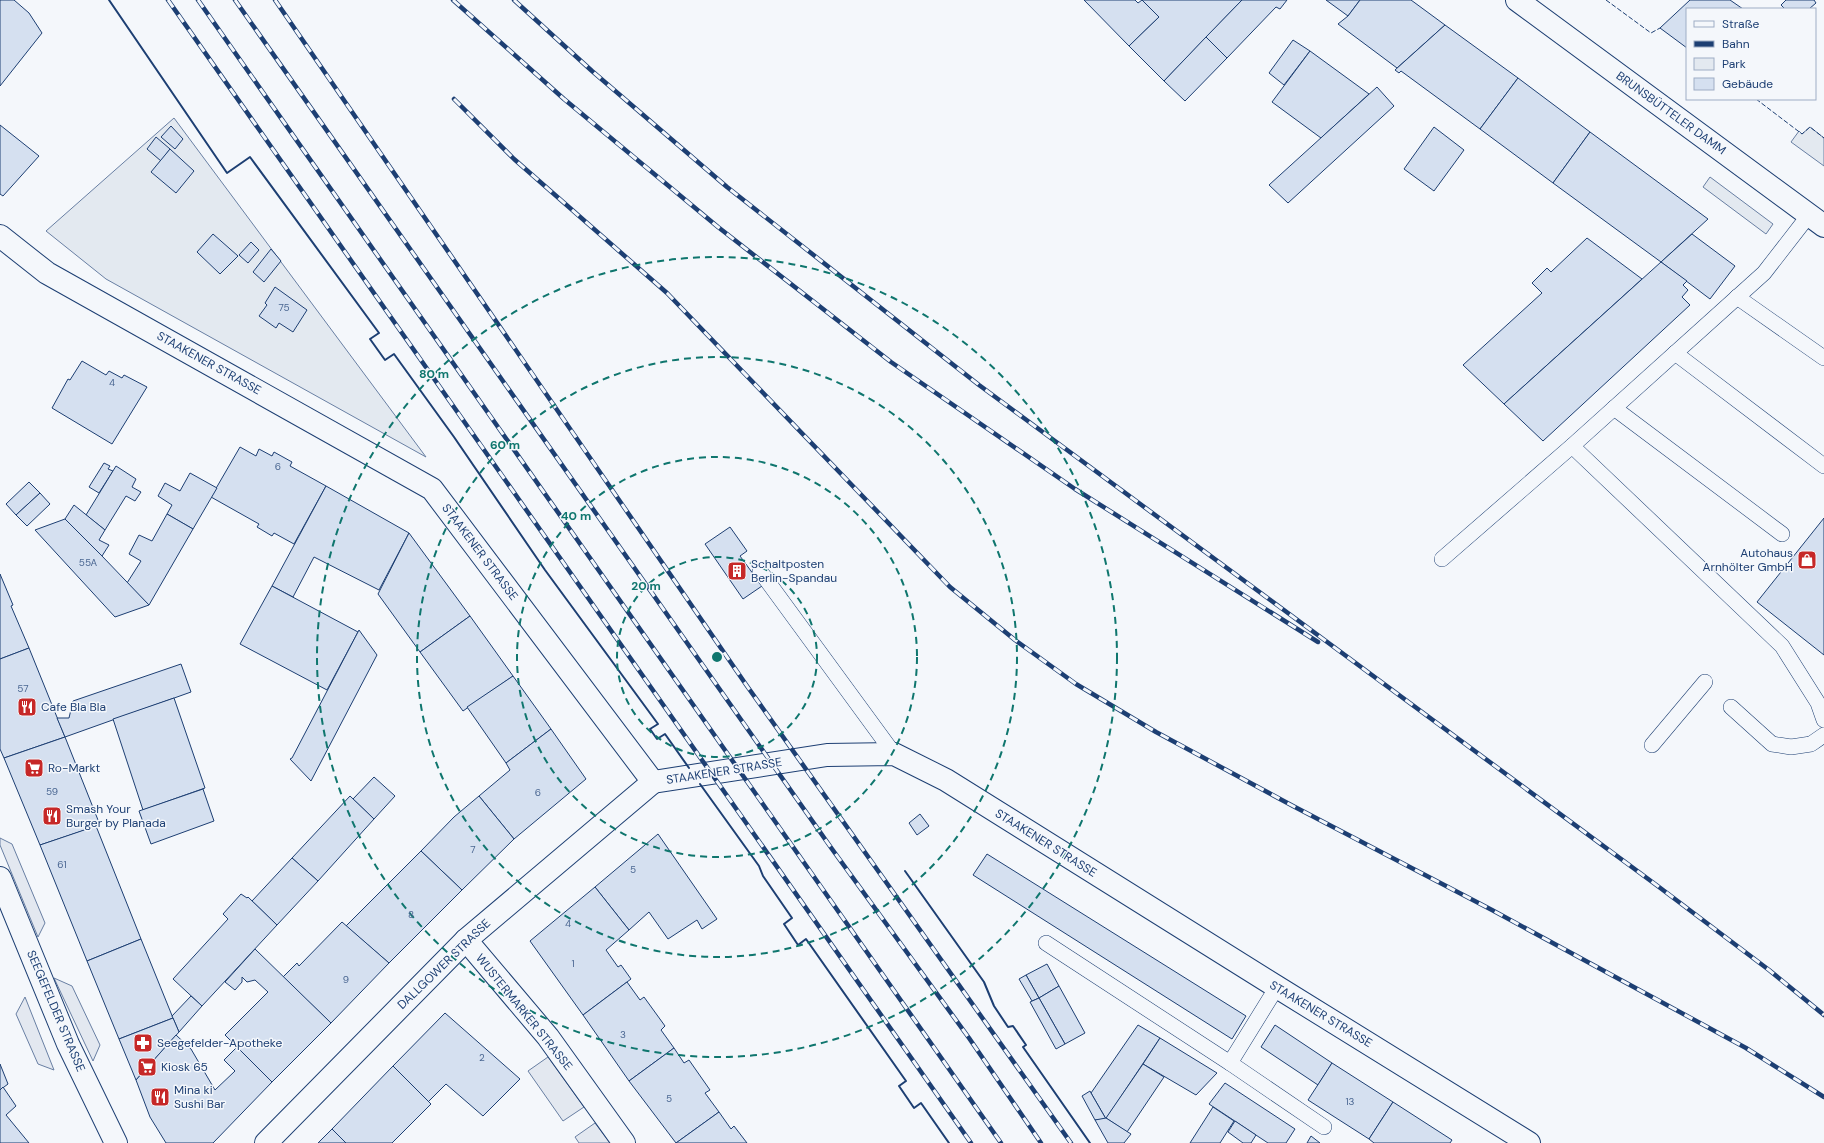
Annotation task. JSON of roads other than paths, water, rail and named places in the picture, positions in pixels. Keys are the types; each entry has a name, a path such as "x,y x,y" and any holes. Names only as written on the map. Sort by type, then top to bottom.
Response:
{"street":[{"name":"BRUNSBÜTTELER DAMM","path":"1517,0 1817,221"},
{"name":"STAAKENER STRASSE","path":"0,236 47,273 432,489 653,782 827,755 894,754 946,780 1277,988 1529,1143"},
{"name":"DALLGOWER STRASSE","path":"266,1143 466,940 653,782"},
{"name":"SEEGEFELDER STRASSE","path":"0,878 68,1044 116,1143"},
{"name":"WUSTERMARKER STRASSE","path":"466,940 548,1037 624,1143"}],"lane":[{"path":"1442,559 1572,446 1738,297 1817,221"},
{"path":"1738,297 1824,358"},
{"path":"1675,353 1824,466"},
{"path":"1614,408 1782,534"},
{"path":"1572,446 1782,646 1818,703 1824,720"},
{"path":"760,571 894,754"},
{"path":"1652,744 1705,682"},
{"path":"1731,707 1772,744 1791,747 1812,744 1824,735"},
{"path":"1046,943 1230,1063 1324,1127"},
{"path":"1230,1063 1277,988"}],"railway":[{"path":"168,0 971,1143"},
{"path":"198,0 1001,1143"},
{"path":"235,0 832,849 969,1038 1041,1143"},
{"path":"275,0 747,686 1071,1143"},
{"path":"453,0 564,99 718,227 891,362 1075,489 1318,642"},
{"path":"514,0 592,71 727,187 979,385 1659,887 1769,970 1824,1015"},
{"path":"454,99 514,159 667,293 950,587 1015,640 1076,684 1156,732 1293,806 1492,910 1746,1048 1824,1097"}],"place":[{"name":"Autohaus Arnhölter GmbH","path":"1807,560"},
{"name":"Schaltposten Berlin-Spandau","path":"737,571"},
{"name":"Cafe Bla Bla","path":"27,707"},
{"name":"Ro-Markt","path":"34,768"},
{"name":"Smash Your Burger by Planada","path":"52,816"},
{"name":"Seegefelder-Apotheke","path":"143,1043"},
{"name":"Kiosk 65","path":"147,1067"},
{"name":"Mina ki Sushi Bar","path":"160,1097"}]}
